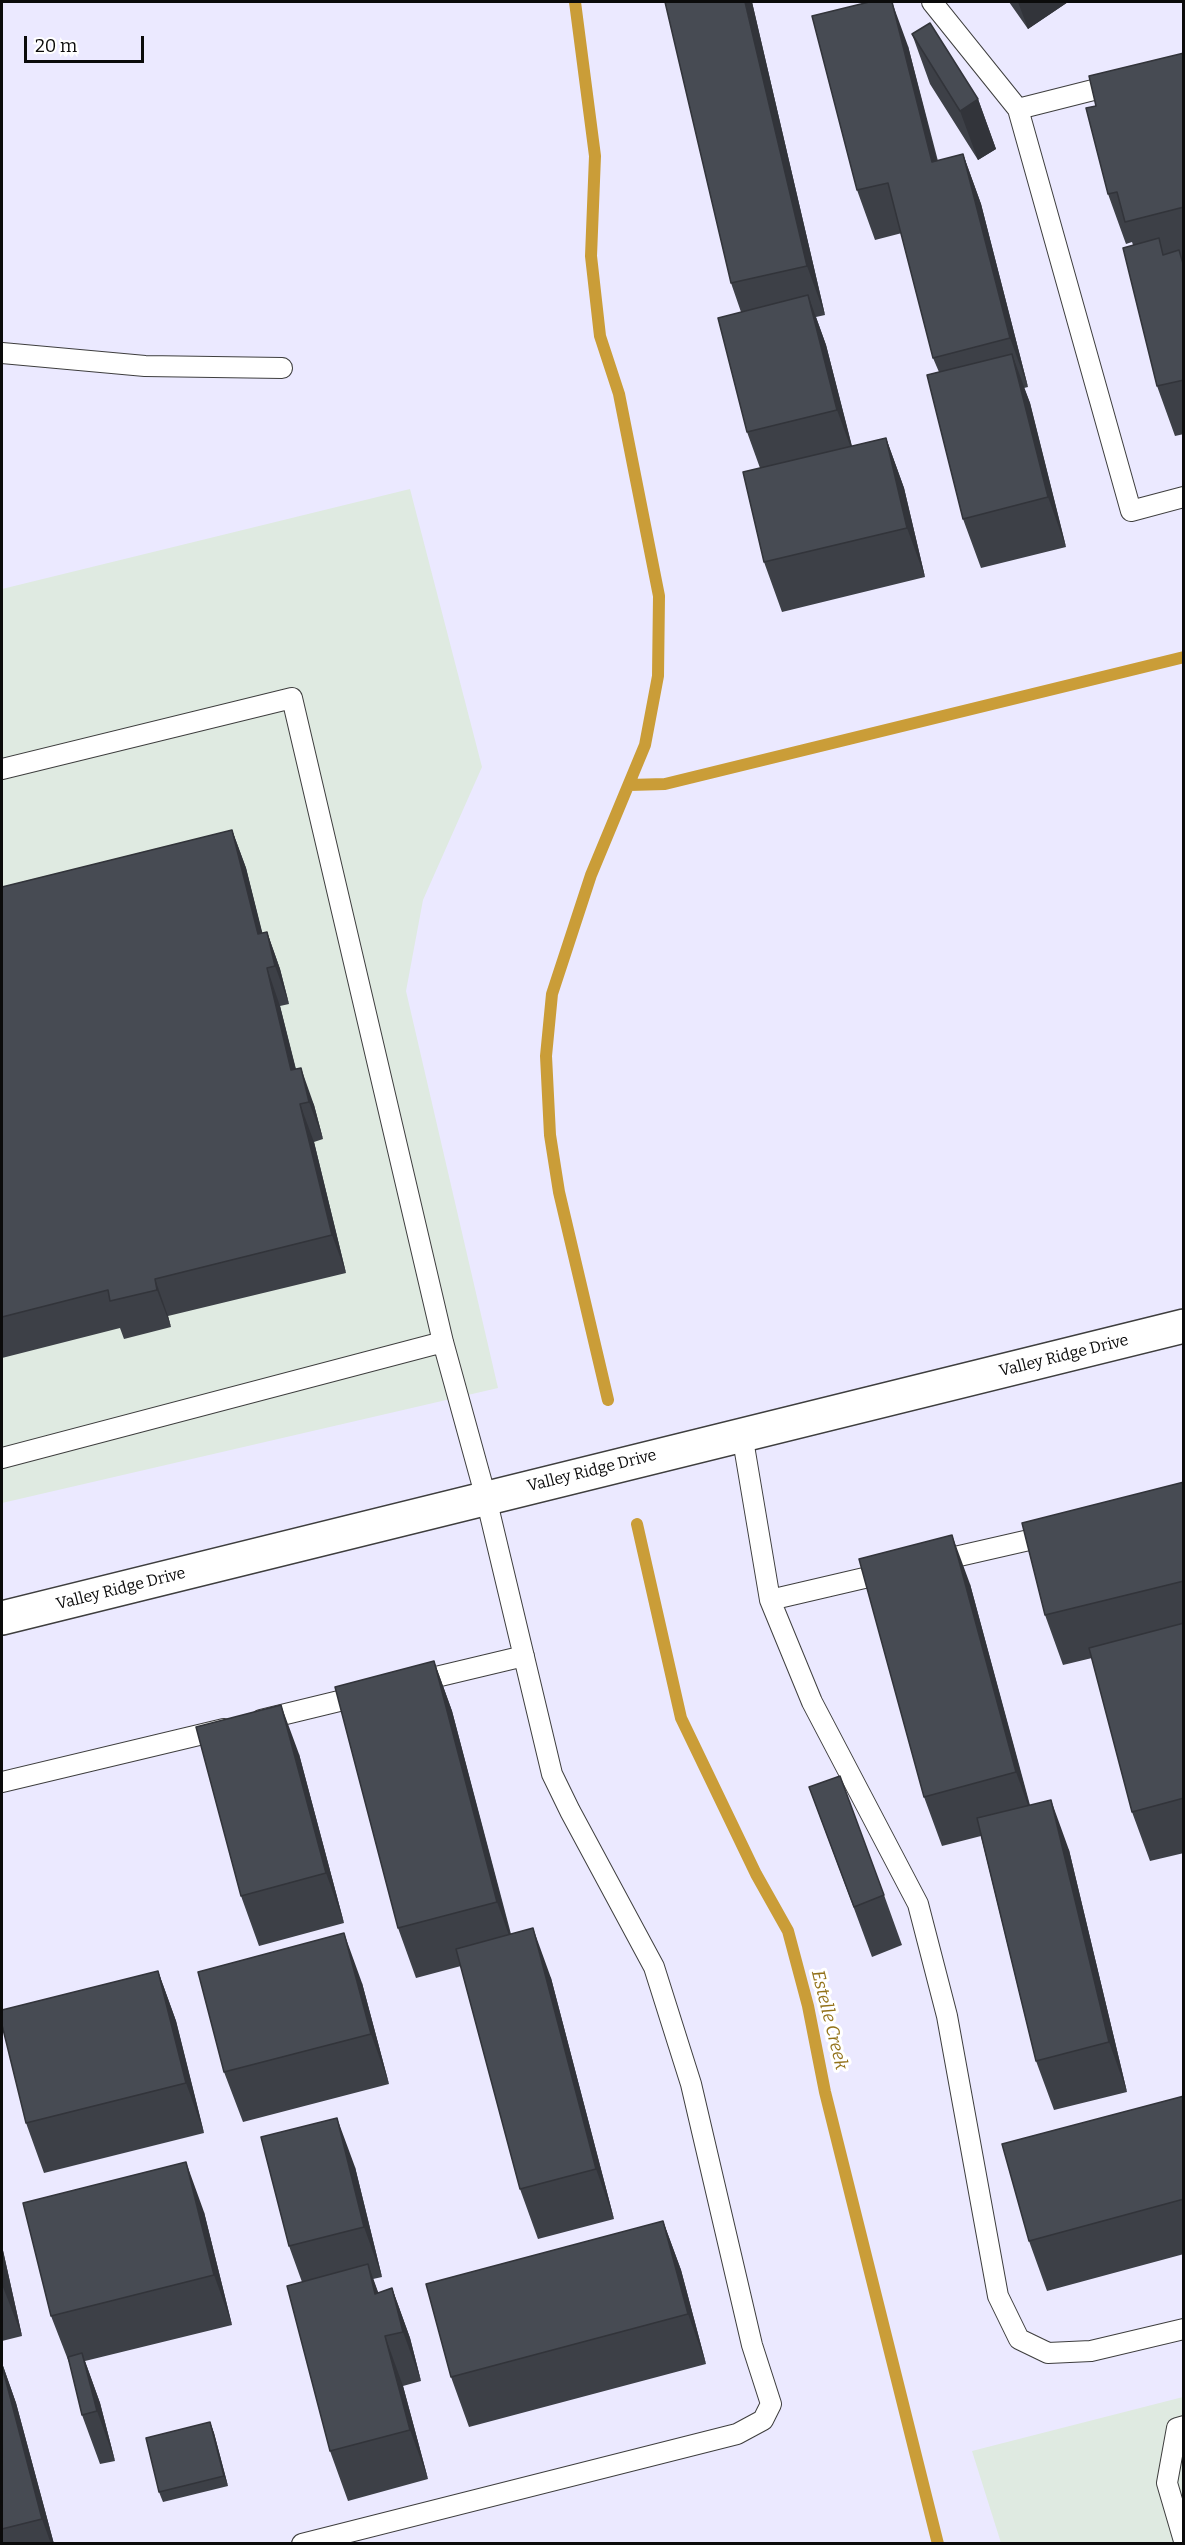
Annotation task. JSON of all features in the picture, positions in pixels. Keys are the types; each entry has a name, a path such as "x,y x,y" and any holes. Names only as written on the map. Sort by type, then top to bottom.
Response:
{"street":[{"name":"Valley Ridge Drive","path":"2,1618 1184,1326"}],"lane":[{"path":"932,2 1018,109 1131,511 1184,497"},
{"path":"1018,109 1139,78"},
{"path":"2,353 145,366 282,368"},
{"path":"2,769 292,698 443,1342 486,1498 552,1774 654,1967 691,2084 752,2345 771,2404 763,2420 737,2434 302,2544"},
{"path":"2,1458 443,1342"},
{"path":"742,1434 770,1600 812,1702 918,1904 947,2016 998,2296 1018,2339 1048,2353 1091,2351 1184,2329"},
{"path":"770,1600 1071,1530"},
{"path":"2,1782 524,1656"},
{"path":"1184,2426 1177,2428 1167,2482 1184,2541"}],"shaded area":[{"path":"410,489 482,767 423,900 406,991 498,1388 2,1503 2,589"},
{"path":"1183,2397 1183,2543 1001,2543 972,2451"}],"building":[{"path":"665,2 745,2 807,266 731,283"},
{"path":"869,2 892,2 932,162 963,154 1010,338 933,358 888,183 857,190 812,16"},
{"path":"930,23 978,99 960,111 912,34"},
{"path":"1184,53 1184,207 1125,222 1117,192 1108,194 1086,108 1096,106 1089,76"},
{"path":"1159,238 1163,255 1179,250 1184,267 1184,380 1157,386 1123,248"},
{"path":"808,295 837,410 747,432 718,318"},
{"path":"1012,354 1048,497 963,519 927,375"},
{"path":"886,438 907,528 764,562 743,472"},
{"path":"232,830 258,934 267,932 275,966 267,968 291,1070 301,1068 309,1102 300,1104 332,1235 155,1279 157,1290 110,1301 108,1290 2,1317 2,887"},
{"path":"1184,1482 1184,1581 1045,1615 1022,1523"},
{"path":"952,1535 1016,1772 924,1797 859,1559"},
{"path":"1184,1623 1184,1798 1132,1812 1089,1648"},
{"path":"434,1661 497,1902 398,1928 335,1687"},
{"path":"281,1705 326,1873 241,1896 196,1727"},
{"path":"840,1776 884,1895 854,1907 809,1787"},
{"path":"1051,1800 1109,2042 1036,2061 977,1818"},
{"path":"533,1928 596,2169 520,2189 456,1949"},
{"path":"344,1933 371,2034 224,2072 198,1972"},
{"path":"158,1971 186,2083 26,2123 2,2025 2,2010"},
{"path":"1184,2096 1184,2199 1029,2241 1002,2144"},
{"path":"337,2118 364,2227 289,2246 261,2137"},
{"path":"186,2162 214,2275 51,2316 23,2203"},
{"path":"663,2221 688,2314 451,2377 426,2284"},
{"path":"368,2264 375,2294 392,2288 403,2332 385,2336 410,2430 330,2451 287,2286"},
{"path":"82,2353 97,2411 82,2415 68,2357"},
{"path":"2,2366 42,2519 2,2529"},
{"path":"210,2422 224,2476 159,2492 146,2438"}],"waterway":[{"path":"575,2 595,156 591,256 600,336 619,394 659,596 658,676 645,745 591,875 552,994 546,1056 550,1135 559,1192 608,1400"},
{"path":"629,785 665,784 1184,657"},
{"name":"Estelle Creek","path":"637,1524 681,1718 756,1874 788,1931 808,2006 825,2092 938,2544"}]}
